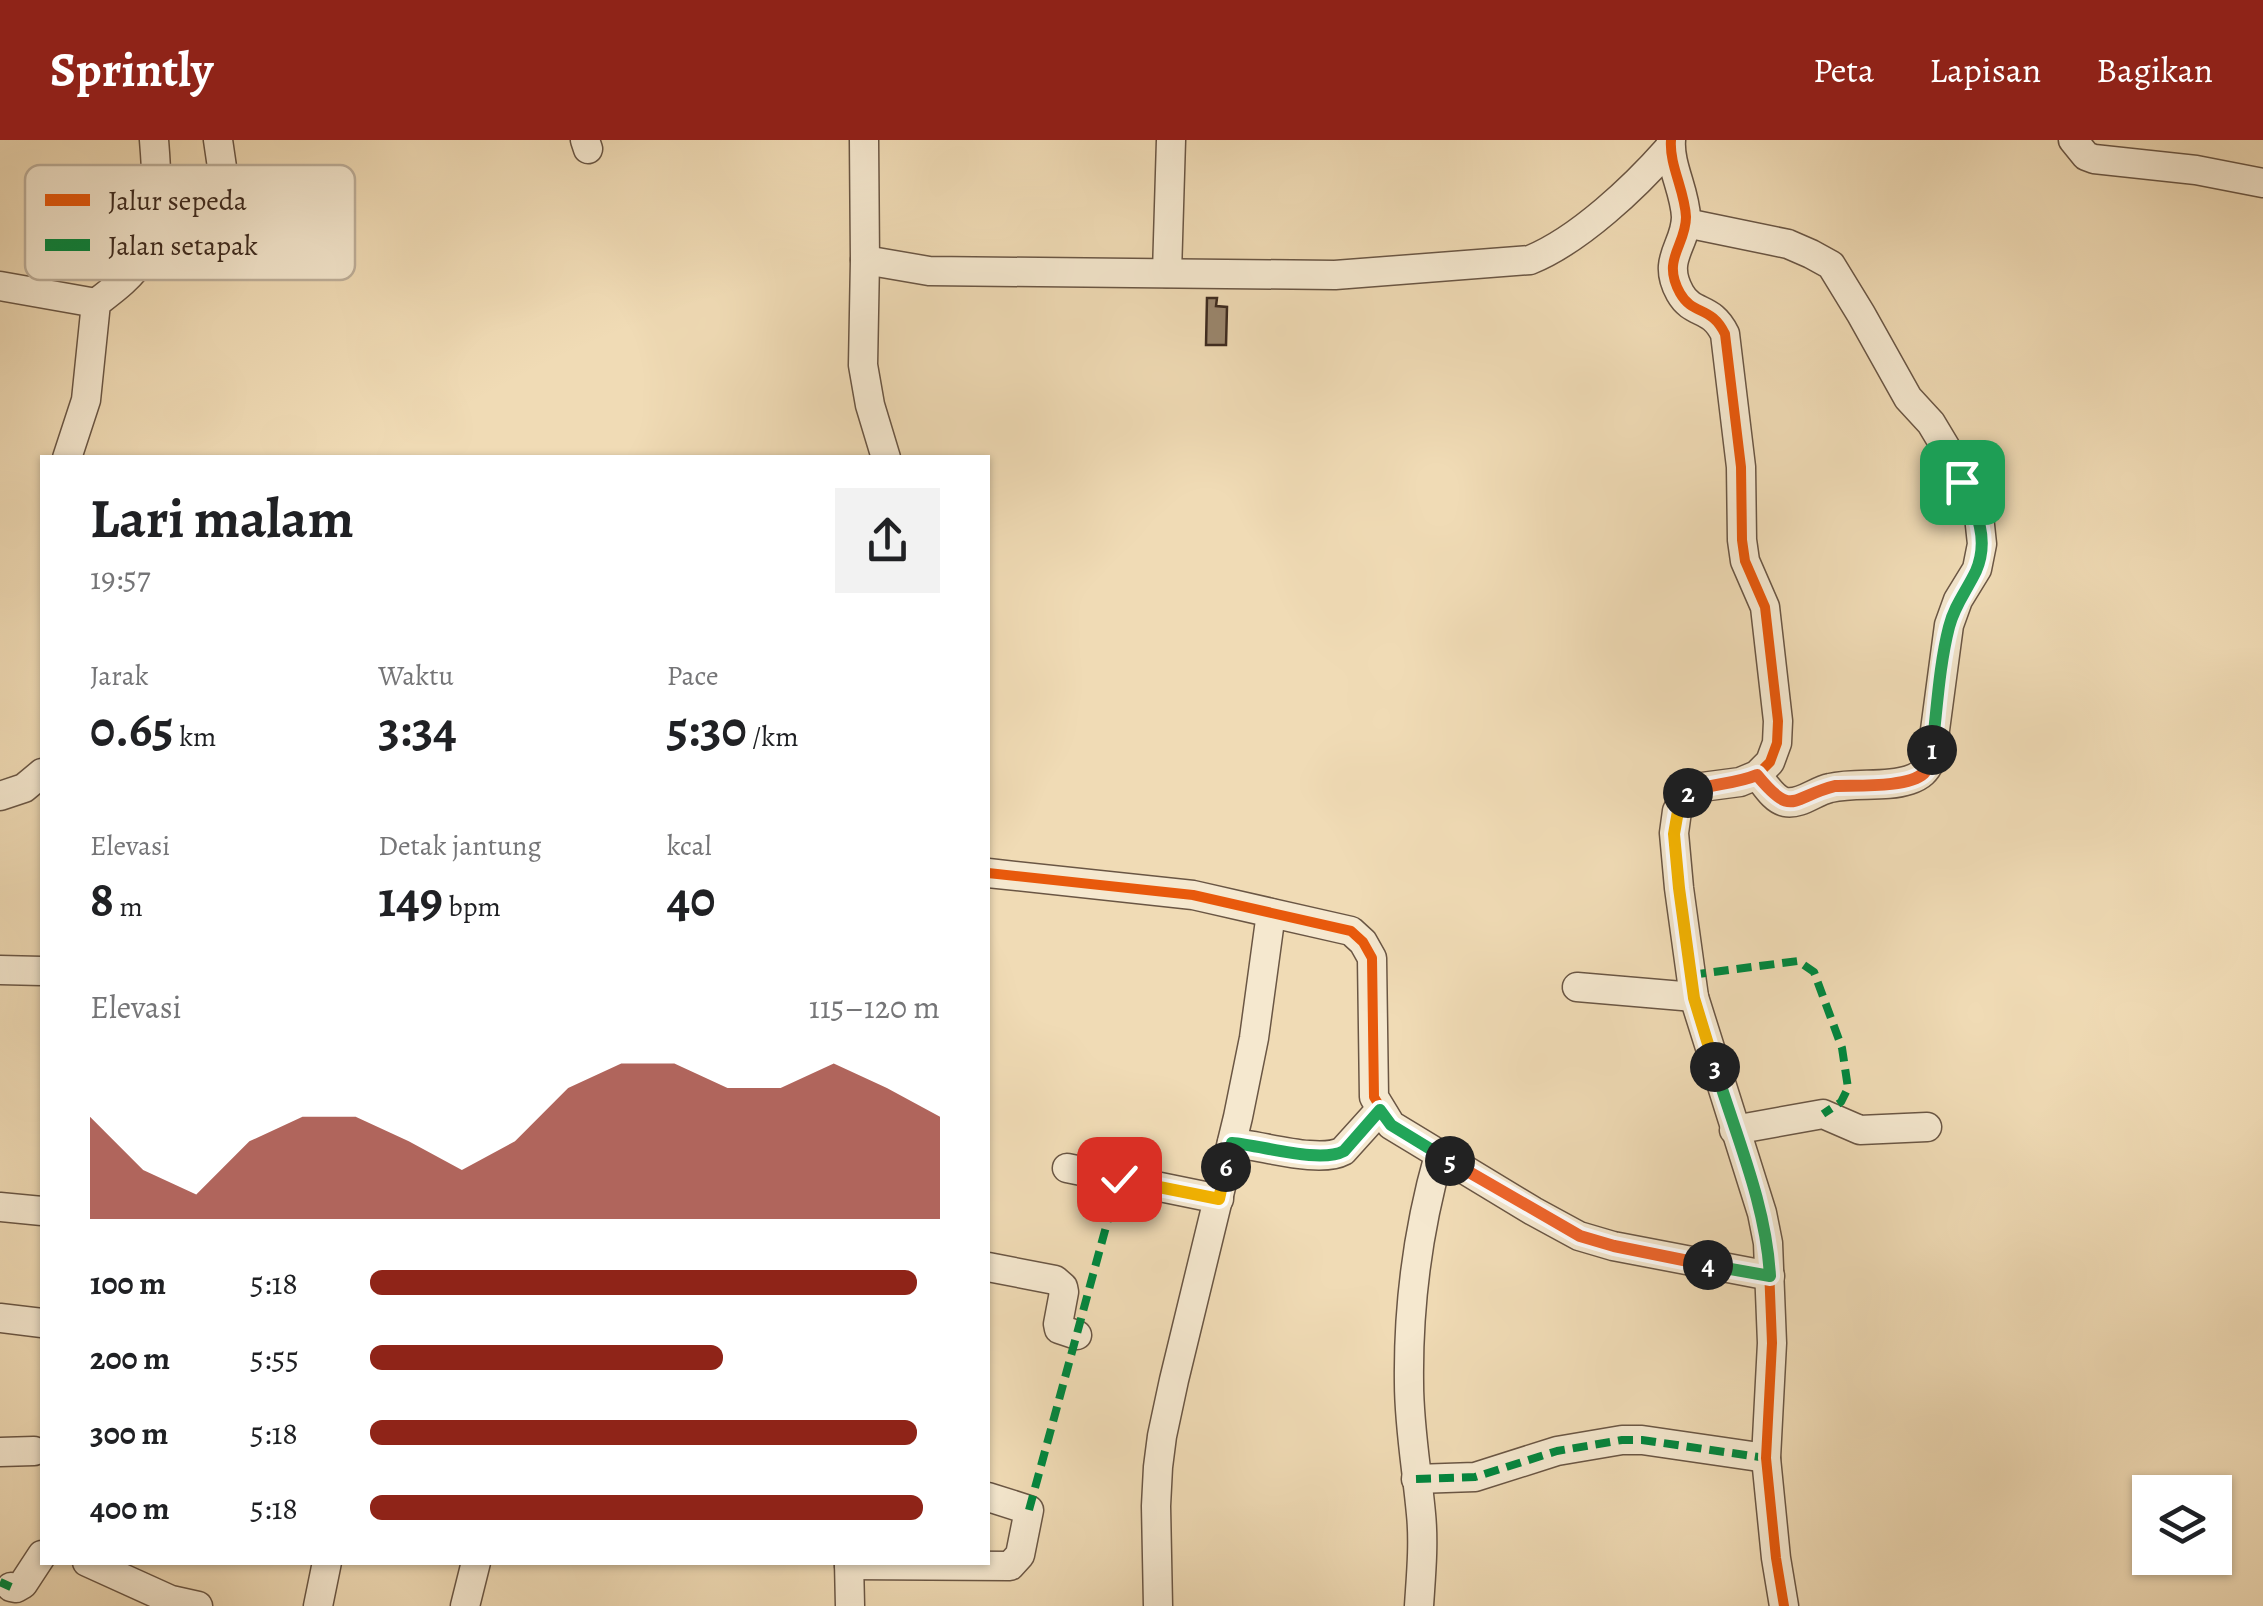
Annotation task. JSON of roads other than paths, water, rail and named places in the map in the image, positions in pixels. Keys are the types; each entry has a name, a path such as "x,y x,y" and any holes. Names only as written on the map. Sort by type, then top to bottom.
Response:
{"street":[{"path":"154,140 156,165"},
{"path":"218,140 222,165"},
{"path":"864,140 863,365 885,455"},
{"path":"1167,273 1171,140"},
{"path":"2074,140 2086,156 2094,159 2196,170 2263,183"},
{"path":"865,260 929,271 1335,275 1530,260 1551,252 1591,222 1670,143"},
{"path":"1670,143 1686,222 1672,266 1679,291 1690,306 1711,314 1724,334 1740,468 1742,540 1745,561 1765,607 1778,720 1777,742 1770,762 1757,775 1740,782 1690,792 1678,811 1674,834 1694,998 1768,1244 1772,1343 1766,1458 1784,1606"},
{"path":"1686,222 1788,244 1830,265 1908,398 1946,448 1979,516 1982,544 1977,569 1958,600 1949,625 1927,770 1904,782 1835,786 1793,802 1783,802 1774,796 1757,775"},
{"path":"68,455 86,400 96,304 125,280"},
{"path":"0,286 96,304"},
{"path":"0,796 24,788 40,776"},
{"path":"990,873 1193,895 1351,931 1372,958 1374,1096 1391,1125 1580,1236 1770,1276"},
{"path":"1158,1606 1158,1467 1174,1380 1254,1038 1271,913"},
{"path":"0,970 40,970"},
{"path":"1577,987 1694,998"},
{"path":"1232,1143 1336,1155 1380,1110"},
{"path":"1734,1130 1823,1114 1860,1130 1927,1126"},
{"path":"1419,1606 1423,1545 1409,1387 1410,1337 1418,1244 1438,1155"},
{"path":"1067,1168 1219,1199"},
{"path":"0,1208 40,1211"},
{"path":"990,1267 1055,1280 1064,1292 1059,1329 1077,1335"},
{"path":"0,1318 40,1323"},
{"path":"1416,1479 1475,1477 1557,1451 1622,1440 1766,1458"},
{"path":"0,1452 34,1452"},
{"path":"930,1565 1010,1566 1016,1562 1029,1510 990,1498"},
{"path":"11,1586 23,1584 40,1557"},
{"path":"94,1565 171,1600 198,1606"},
{"path":"318,1606 327,1565"},
{"path":"465,1606 475,1565"},
{"path":"849,1565 850,1606"}]}
